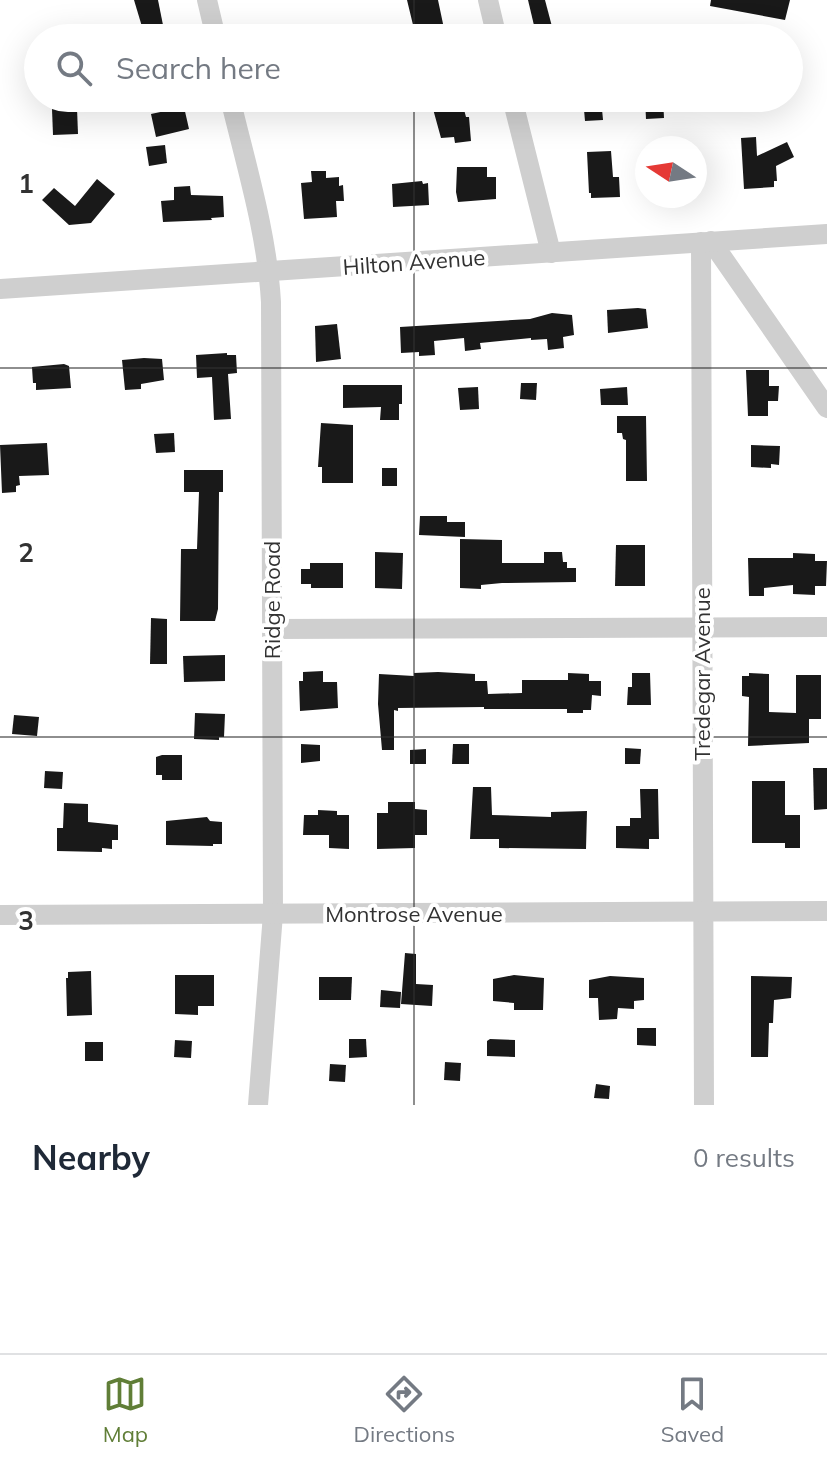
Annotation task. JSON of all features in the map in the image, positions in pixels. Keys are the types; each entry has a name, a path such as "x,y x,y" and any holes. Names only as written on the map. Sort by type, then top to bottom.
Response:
{"street":[{"path":"207,0 213,24"},
{"path":"488,0 494,24"},
{"name":"Ridge Road","path":"233,112 269,271 273,914 258,1105"},
{"path":"516,112 551,253"},
{"name":"Hilton Avenue","path":"0,289 827,234"},
{"path":"706,242 827,408"},
{"name":"Tredegar Avenue","path":"704,1105 702,627 706,242"},
{"path":"272,629 827,627"},
{"name":"Montrose Avenue","path":"0,915 827,911"}],"building":[{"path":"134,0 158,0 163,24 141,24"},
{"path":"407,0 438,0 443,24 413,24"},
{"path":"528,0 545,0 551,24 534,24"},
{"path":"711,0 790,0 785,20 710,6"},
{"path":"52,112 77,112 78,134 53,135"},
{"path":"185,112 189,129 156,137 151,114"},
{"path":"434,112 465,112 469,117 471,141 455,143 454,137 441,138"},
{"path":"584,112 602,112 603,120 585,121"},
{"path":"646,112 664,112 664,118 646,119"},
{"path":"756,137 757,156 787,142 794,157 776,166 777,181 774,181 774,187 744,189 741,138"},
{"path":"165,145 167,163 149,166 146,147"},
{"path":"611,151 613,177 619,177 620,197 591,198 587,152"},
{"path":"457,167 487,167 487,177 496,177 496,199 458,202"},
{"path":"311,171 326,171 326,178 339,177 344,201 336,201 337,217 304,219 301,183 312,182"},
{"path":"97,179 115,194 91,223 69,225 42,200 54,188 75,206"},
{"path":"422,181 423,184 428,183 429,205 393,207 392,184"},
{"path":"190,186 191,195 223,196 224,217 163,222 161,201 174,200 174,187"},
{"path":"646,309 648,328 608,333 607,310"},
{"path":"552,313 572,315 574,335 563,337 564,348 548,350 547,339 531,338 480,343 481,349 465,351 464,338 434,341 435,355 401,353 400,327 530,319"},
{"path":"337,324 341,359 316,362 315,326"},
{"path":"196,355 236,355 237,373 228,374 231,419 214,420 212,377 197,378"},
{"path":"162,359 164,380 141,384 141,389 125,390 122,360"},
{"path":"69,366 71,388 36,390 32,367"},
{"path":"746,370 769,370 769,386 779,386 778,401 768,401 768,416 748,416"},
{"path":"521,383 537,383 536,400 520,399"},
{"path":"343,385 402,385 399,420 380,420 381,407 343,408"},
{"path":"478,387 479,409 460,410 458,388"},
{"path":"627,387 628,405 601,405 600,389"},
{"path":"617,416 646,416 647,481 626,481 626,440 622,433 617,433"},
{"path":"321,423 353,425 353,483 322,483 322,467 318,467"},
{"path":"174,433 175,452 156,453 154,434"},
{"path":"47,443 49,475 19,476 20,485 16,486 16,492 2,493 0,445"},
{"path":"751,445 780,446 779,465 771,464 771,468 751,467"},
{"path":"382,468 397,468 397,486 382,486"},
{"path":"184,470 223,470 223,492 219,492 218,609 215,621 180,621 181,549 197,549 199,492 184,492"},
{"path":"420,516 447,516 447,522 465,522 465,537 419,535"},
{"path":"460,539 502,540 502,563 544,563 544,552 562,552 567,568 576,568 576,582 502,583 481,585 481,589 460,588"},
{"path":"616,545 645,545 645,586 615,586"},
{"path":"375,552 403,553 402,589 375,588"},
{"path":"793,553 815,554 815,561 827,561 826,586 815,586 815,595 793,594 793,585 764,588 764,596 749,596 748,558 793,558"},
{"path":"310,563 343,563 343,588 311,588 311,584 301,584 301,569 310,569"},
{"path":"151,618 167,619 167,664 150,664"},
{"path":"225,655 225,681 184,682 183,656"},
{"path":"323,671 323,682 337,682 338,708 300,711 299,681 303,681 303,672"},
{"path":"414,673 475,674 475,681 487,681 488,694 522,693 522,680 568,680 568,673 589,674 589,681 601,681 601,696 592,695 591,710 583,710 583,713 567,713 567,709 398,708 398,711 394,710 394,750 382,750 379,674 414,676"},
{"path":"632,673 650,673 651,705 627,705"},
{"path":"749,673 769,674 769,712 796,713 796,675 821,675 821,719 809,719 809,743 748,746 749,697 742,696 742,676 749,676"},
{"path":"195,713 225,714 224,737 219,737 219,740 194,739"},
{"path":"14,715 39,717 37,736 12,734"},
{"path":"301,744 320,745 320,761 301,763"},
{"path":"453,744 469,744 469,764 452,764"},
{"path":"625,748 641,749 640,764 625,764"},
{"path":"426,749 426,764 410,764 410,750"},
{"path":"182,755 182,780 162,780 162,775 156,775 156,757"},
{"path":"813,768 827,768 827,809 814,810"},
{"path":"45,771 63,772 62,789 44,788"},
{"path":"752,781 785,781 785,815 800,815 800,848 785,848 785,843 752,843"},
{"path":"473,787 491,787 492,815 551,817 551,812 587,811 586,849 499,848 499,839 470,839"},
{"path":"640,789 658,789 659,839 649,839 649,849 616,848 616,826 630,826 630,818 641,818"},
{"path":"388,802 415,802 415,809 427,810 427,835 415,835 415,848 377,849 377,813 388,813"},
{"path":"64,803 88,804 88,822 118,825 118,840 112,840 112,849 102,848 102,852 57,851 57,828 63,828"},
{"path":"318,810 349,815 349,849 329,848 329,835 303,835 304,815 318,815"},
{"path":"207,817 210,821 222,822 222,844 166,845 166,821"},
{"path":"405,953 416,954 416,984 433,985 432,1006 401,1004"},
{"path":"91,971 92,1015 67,1016 68,972"},
{"path":"175,975 214,975 214,1006 198,1006 198,1015 175,1014"},
{"path":"514,975 544,978 543,1010 514,1010 514,1003 493,1001 493,979"},
{"path":"610,976 644,978 644,1000 634,1001 634,1009 618,1008 617,1019 599,1020 598,998 589,998 589,980"},
{"path":"751,976 792,977 791,998 774,1000 773,1023 769,1023 768,1057 751,1057"},
{"path":"319,977 352,977 351,1000 319,1000"},
{"path":"381,990 401,992 400,1008 380,1007"},
{"path":"637,1028 656,1028 656,1046 637,1045"},
{"path":"349,1039 366,1039 367,1057 349,1058"},
{"path":"175,1040 192,1041 191,1058 174,1057"},
{"path":"515,1040 515,1057 487,1056 487,1041"},
{"path":"85,1042 103,1042 103,1061 85,1061"},
{"path":"445,1062 461,1063 460,1081 444,1080"},
{"path":"330,1064 346,1065 345,1082 329,1081"},
{"path":"596,1084 610,1086 609,1099 594,1098"}]}
